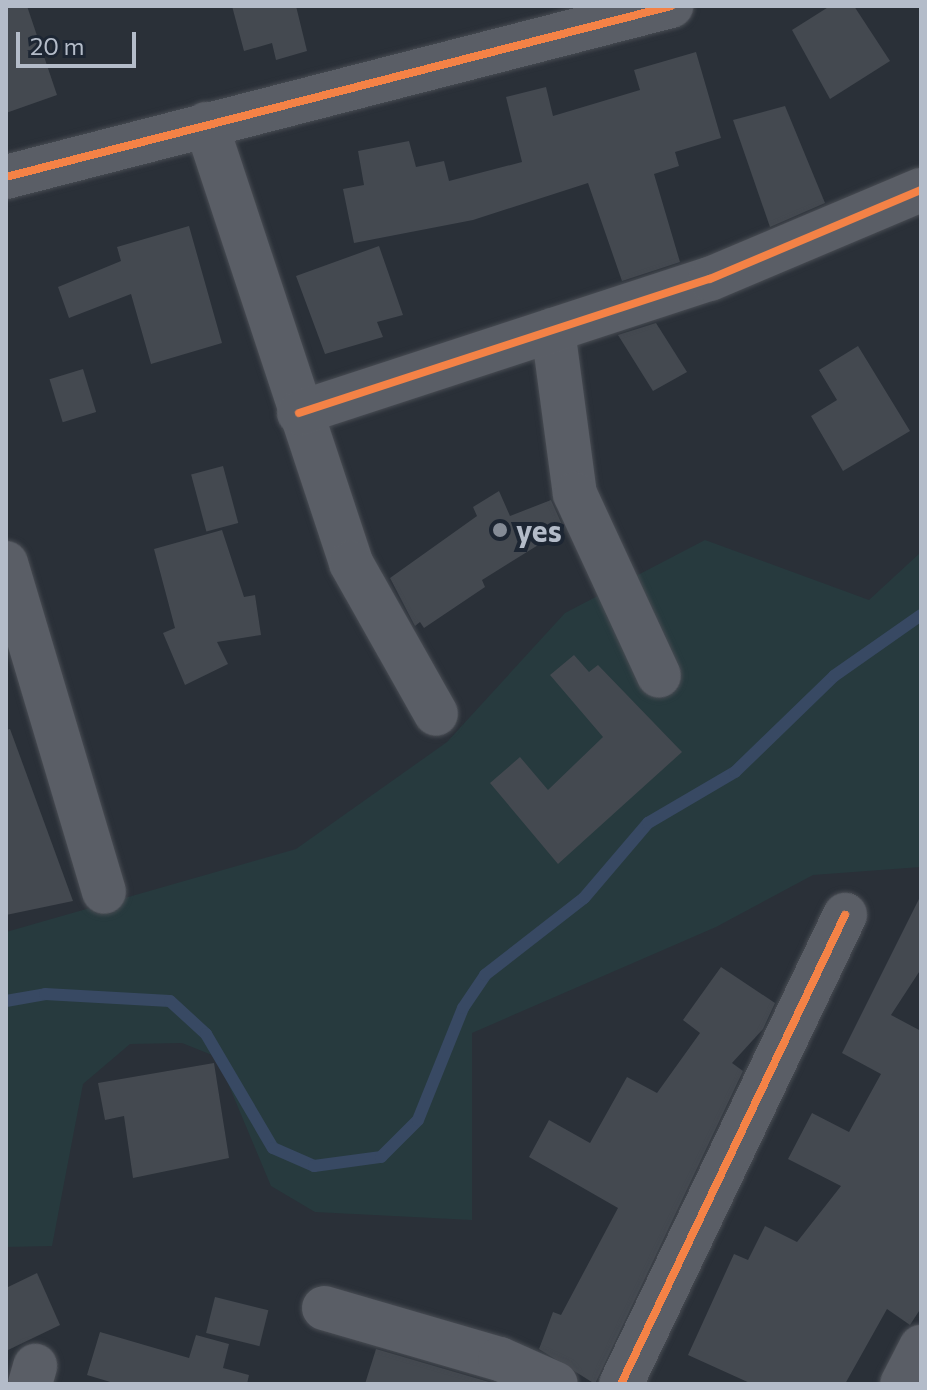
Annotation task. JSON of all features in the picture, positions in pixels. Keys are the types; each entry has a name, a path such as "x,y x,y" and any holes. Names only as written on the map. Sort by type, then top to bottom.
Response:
{"street":[{"path":"6,177 671,6"},
{"path":"206,124 351,563 436,714"},
{"path":"299,413 710,279 921,190"},
{"path":"553,330 575,494 659,676"},
{"path":"6,563 104,892"},
{"path":"621,1384 845,915"},
{"path":"324,1308 500,1359 556,1384"},
{"path":"902,1384 921,1347"}],"green space":[{"path":"705,540 869,600 921,552 921,867 813,875 716,927 472,1033 472,1220 315,1212 271,1186 217,1057 182,1043 130,1044 83,1084 52,1246 6,1247 6,932 296,849 447,742 565,613"}],"building":[{"path":"6,6 27,6 57,95 6,113"},
{"path":"232,6 296,6 307,51 276,60 272,43 244,51"},
{"path":"830,6 854,6 890,61 830,99 792,30"},
{"path":"696,52 721,138 675,152 679,166 654,174 680,262 622,281 588,183 473,220 354,243 343,189 364,185 358,151 409,141 416,167 444,161 449,181 522,162 506,97 546,87 553,116 640,90 634,70"},
{"path":"785,106 825,203 770,227 733,120"},
{"path":"189,226 222,343 151,364 131,294 69,318 58,287 121,261 117,247"},
{"path":"379,246 403,315 377,322 383,337 325,354 296,276"},
{"path":"656,323 687,372 653,391 618,335"},
{"path":"858,346 910,431 843,471 811,416 837,400 819,370"},
{"path":"83,369 96,412 63,422 50,379"},
{"path":"223,466 238,523 206,532 191,475"},
{"path":"499,491 510,516 551,500 564,529 482,580 485,587 424,628 420,622 415,626 390,578 477,516 473,507"},
{"path":"222,530 244,597 255,595 261,635 217,642 228,664 185,685 163,633 175,628 154,549"},
{"path":"574,655 589,672 598,665 682,752 558,864 490,783 520,757 548,790 603,737 550,675"},
{"path":"10,729 73,901 6,915 6,730"},
{"path":"921,895 921,969 891,1015 921,1031 921,1308 910,1325 887,1309 845,1384 752,1384 688,1355 734,1254 748,1260 765,1226 797,1242 841,1186 788,1159 812,1113 849,1132 881,1074 842,1053"},
{"path":"721,967 775,1003 763,1029 732,1063 743,1071 595,1384 539,1349 553,1312 561,1315 618,1208 529,1157 549,1120 590,1143 627,1077 657,1093 700,1033 683,1020"},
{"path":"214,1063 229,1158 133,1178 124,1116 105,1120 98,1083"},
{"path":"37,1273 60,1325 6,1351 6,1288"},
{"path":"215,1297 268,1310 259,1346 206,1333"},
{"path":"100,1332 189,1358 196,1335 229,1344 223,1368 249,1375 247,1384 117,1384 87,1375"},
{"path":"376,1349 489,1382 489,1384 365,1384"}],"waterway":[{"path":"6,1001 45,994 170,1001 206,1034 273,1148 314,1166 381,1157 418,1120 463,1008 485,975 584,898 648,823 735,772 834,676 921,615"}],"cycle path":[{"path":"6,177 671,6"},
{"path":"299,413 710,279 921,190"},
{"path":"621,1384 845,915"}],"place":[{"name":"yes","path":"500,530"}]}
